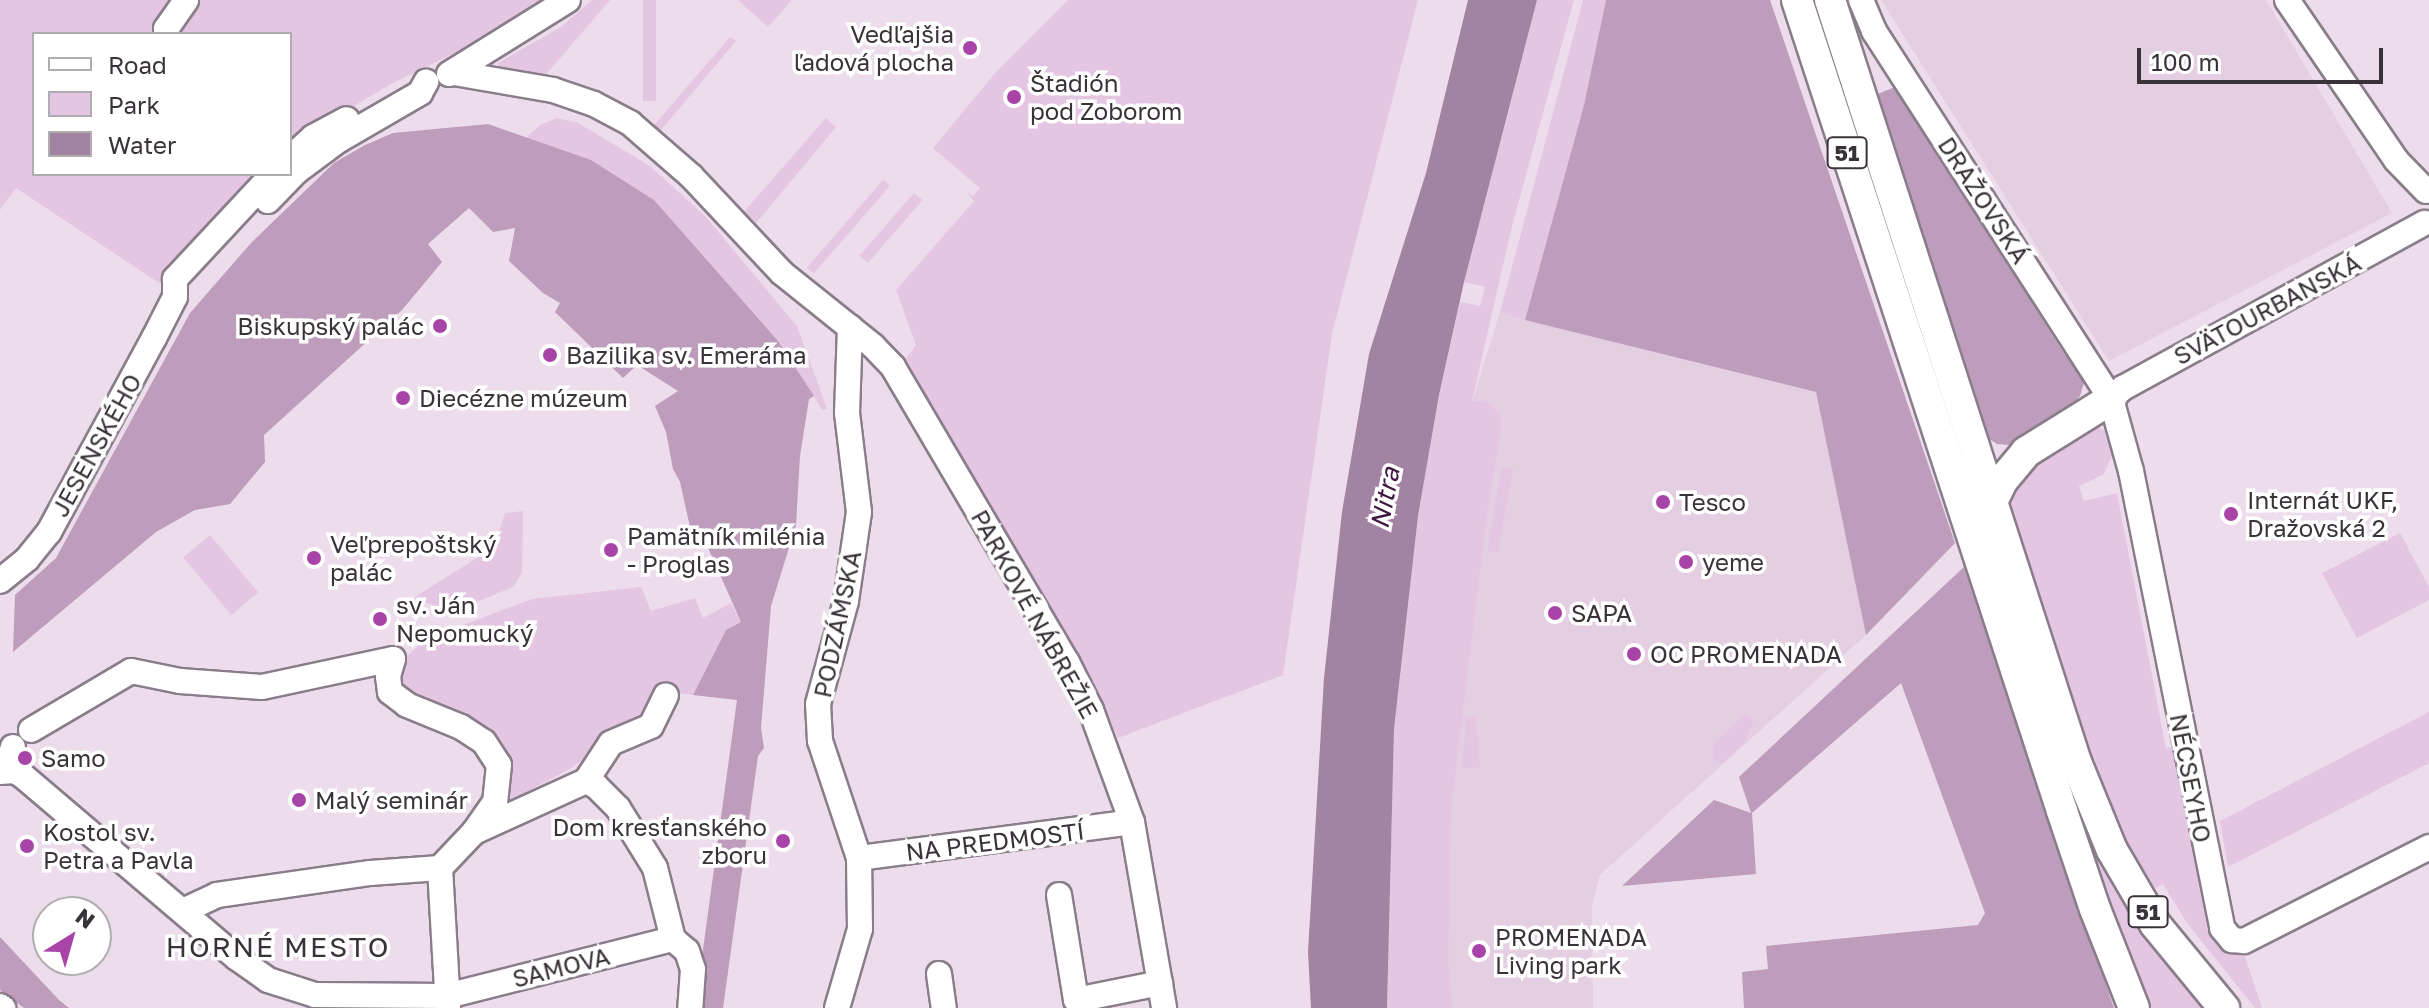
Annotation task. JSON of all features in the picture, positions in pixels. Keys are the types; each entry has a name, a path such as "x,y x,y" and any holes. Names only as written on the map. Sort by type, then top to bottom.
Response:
{"main road":[{"name":"51","path":"1797,0 1984,542 2095,909 2134,1008"},
{"name":"51","path":"1830,0 1991,504 1984,542 2112,850 2155,924 2224,1008"},
{"path":"1991,504 2002,481 2026,452 2111,399"},
{"path":"1967,432 1995,448 2026,452"}],"street":[{"path":"166,32 186,0"},
{"name":"JESENSKÉHO","path":"292,161 313,137 413,83 454,73 568,0"},
{"name":"DRAŽOVSKÁ","path":"1861,0 1874,31 2111,399"},
{"path":"2287,0 2396,160 2427,190 2420,200 2427,224"},
{"path":"454,73 553,90 594,104 630,123 691,176 782,273 850,327"},
{"name":"JESENSKÉHO","path":"0,581 27,559 49,532 175,297 188,290 280,176"},
{"name":"SVÄTOURBANSKÁ","path":"2111,399 2123,388 2427,224"},
{"name":"PARKOVÉ NÁBREŽIE","path":"850,327 884,356 924,417 1067,662 1101,735 1132,822 1164,1008"},
{"name":"PODZÁMSKA","path":"837,1008 860,929 859,858 820,741 818,704 846,601 859,512 847,413 850,327"},
{"name":"NÉCSEYHO","path":"2111,399 2134,484 2222,928 2232,940 2244,941 2429,847"},
{"path":"31,730 131,671 180,681 262,687 393,659 388,676 390,692 407,705 461,727 484,742 499,765 495,802 474,832 440,868 370,873 217,895 183,911"},
{"path":"474,832 586,781 611,743 651,726 666,695"},
{"name":"SAMOVA","path":"6,763 237,958 268,980 315,995 448,1002 673,939"},
{"path":"586,781 596,786 618,808 655,868 673,939 687,951 693,969 690,1008"},
{"name":"NA PREDMOSTÍ","path":"859,858 1132,822"},
{"path":"440,868 448,1002"},
{"path":"1059,895 1077,1004 1160,983"},
{"path":"939,974 944,1008"}],"shaded area":[{"path":"1606,0 1770,0 1955,543 1866,635 1816,392 1525,320 1584,105"},
{"path":"1881,0 2266,0 2392,213 2109,361"},
{"path":"1895,87 2065,355 2072,352 2085,379 2080,396 2066,414 2010,445 1997,444 1989,439 1974,413 1873,96"},
{"path":"488,124 591,160 654,200 778,341 814,396 809,399 800,456 796,525 771,606 761,728 764,748 758,756 723,1008 695,1008 737,700 693,695 726,630 741,622 701,532 690,527 666,432 655,406 678,391 637,365 623,378 555,312 560,303 543,293 509,261 515,228 493,232 469,208 428,244 442,262 402,310 264,435 265,462 230,504 195,510 156,532 13,652 15,595 56,558 190,313 251,243 334,163 365,145 393,133"},
{"name":"PROMENADA Living park","path":"1500,312 1816,392 1866,635 1600,875 1592,905 1593,1008 1422,1008 1472,402"},
{"path":"1964,567 2114,1008 1744,1008 1742,972 1768,969 1766,946 1978,925 1985,913 1901,683 1752,813 1756,874 1622,886 1714,800 1751,813 1739,777"},
{"path":"0,937 32,971 32,976 37,976 69,1008 24,1008 0,990"}],"green space":[{"path":"0,0 547,0 481,40 391,84 292,143 292,32 32,32 32,176 257,176 159,283 16,188 0,210"},
{"path":"592,0 610,0 542,79 498,68 498,63 561,27"},
{"path":"643,0 656,0 656,101 643,101"},
{"path":"738,0 792,0 768,27"},
{"path":"1068,0 1418,0 1332,334 1283,675 1118,738 1089,673 904,361 916,345 896,290 974,201 966,191 973,196 980,188 933,148 996,72"},
{"path":"1537,0 1574,0 1512,226 1472,401 1485,401 1499,412 1502,422 1487,513 1451,809 1448,962 1452,1008 1387,1008 1394,729 1418,516 1439,395 1460,302 1480,306 1485,287 1464,282"},
{"path":"1583,0 1606,0 1584,105 1525,320 1500,312"},
{"path":"730,37 736,41 656,136 649,131"},
{"path":"557,118 578,123 650,166 705,216 797,326 827,409 822,410 814,396 527,137 540,125"},
{"path":"826,118 836,127 753,227 742,214"},
{"path":"883,180 890,186 814,273 807,268"},
{"path":"914,193 922,200 868,263 860,256"},
{"path":"2096,427 2107,431 2114,451 2104,474 2079,486 2084,501 2117,493 2166,748 2178,746 2205,901 2243,951 2262,1008 2255,1008 2187,923 2163,884 2155,888 2108,812 2072,707 2008,495 2009,484 2079,433"},
{"path":"1502,467 1513,469 1498,553 1487,551"},
{"path":"523,511 522,573 513,587 455,611 412,599 494,547 505,513"},
{"path":"2400,533 2429,587 2429,600 2357,638 2322,573"},
{"path":"210,535 258,592 231,615 183,557"},
{"path":"641,587 651,611 695,598 703,618 731,603 741,622 726,630 693,695 664,691 646,723 608,741 573,767 508,802 511,786 503,746 469,717 415,699 396,684 402,661 424,640 532,599"},
{"path":"2429,712 2429,763 2228,867 2220,821"},
{"path":"1746,713 1752,717 1753,724 1744,743 1723,763 1713,759 1714,743"},
{"path":"1466,717 1476,717 1480,768 1462,768"},
{"path":"2078,799 2209,1008 2145,1008 2071,800"}],"water":[{"name":"Nitra","path":"1468,0 1537,0 1464,282 1439,395 1418,516 1394,729 1387,1008 1311,1008 1308,952 1324,678 1342,512 1369,354 1426,173"}],"place":[{"name":"Vedľajšia ľadová plocha","path":"970,48"},
{"name":"Štadión pod Zoborom","path":"1014,97"},
{"name":"Biskupský palác","path":"440,326"},
{"name":"Bazilika sv. Emeráma","path":"550,355"},
{"name":"Diecézne múzeum","path":"403,398"},
{"name":"Tesco","path":"1663,502"},
{"name":"Internát UKF, Dražovská 2","path":"2231,514"},
{"name":"Pamätník milénia - Proglas","path":"611,550"},
{"name":"Veľprepoštský palác","path":"314,558"},
{"name":"yeme","path":"1686,562"},
{"name":"SAPA","path":"1555,613"},
{"name":"sv. Ján Nepomucký","path":"380,619"},
{"name":"OC PROMENADA","path":"1634,654"},
{"name":"Samo","path":"25,758"},
{"name":"Malý seminár","path":"299,800"},
{"name":"Dom kresťanského zboru","path":"783,841"},
{"name":"Kostol sv. Petra a Pavla","path":"27,846"},
{"name":"PROMENADA Living park","path":"1479,951"}],"district":[{"name":"HORNÉ MESTO","path":"278,947"}]}
